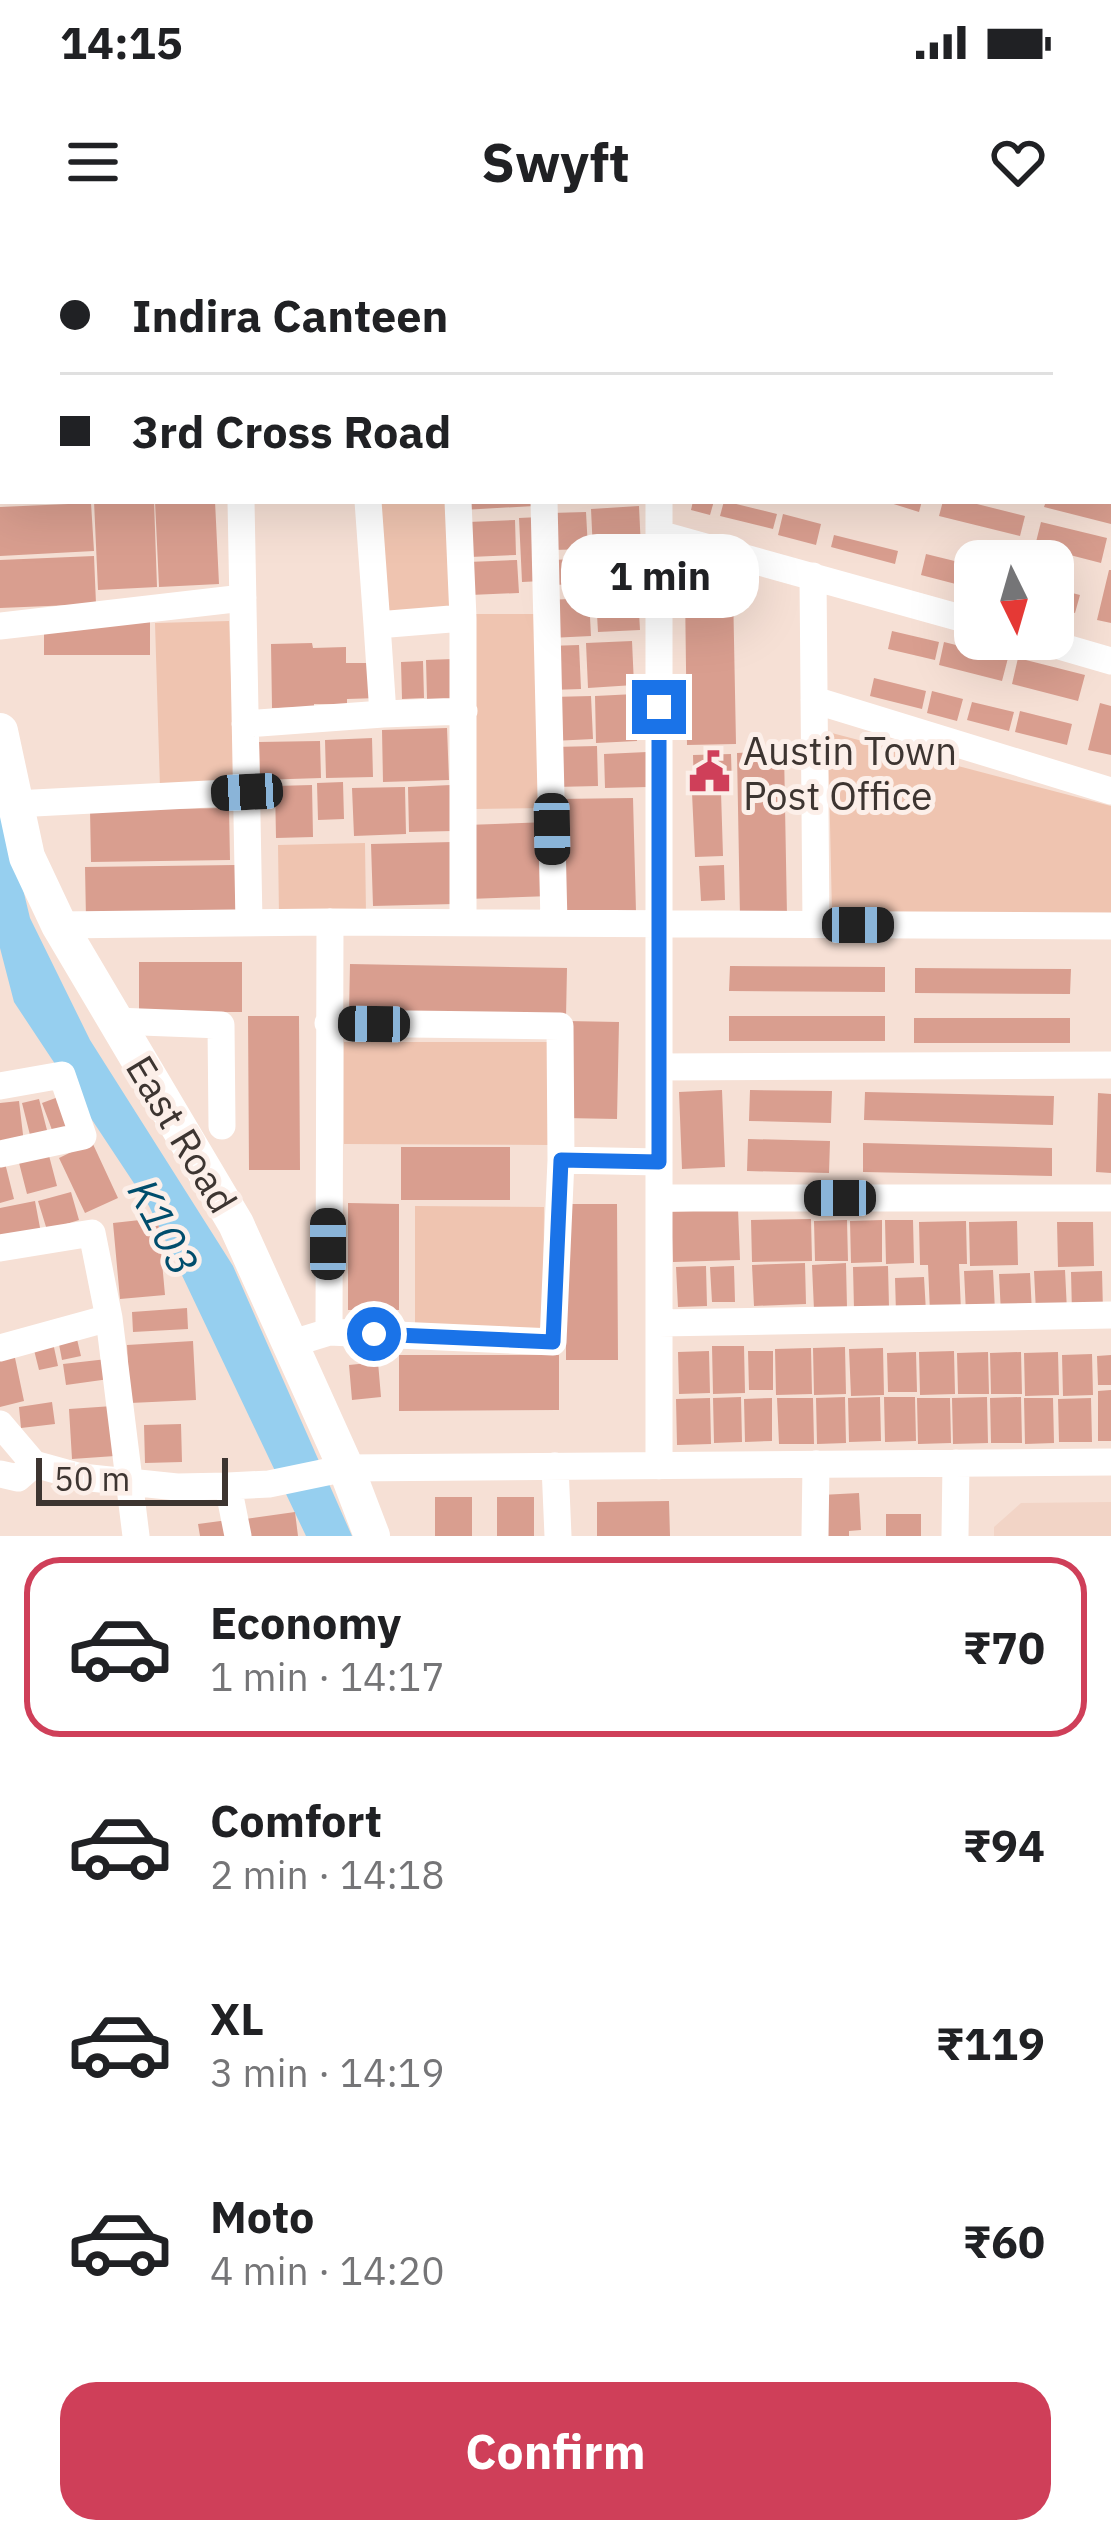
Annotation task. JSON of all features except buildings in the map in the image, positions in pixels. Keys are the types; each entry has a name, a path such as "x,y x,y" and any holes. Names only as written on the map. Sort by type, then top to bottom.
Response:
{"street":[{"path":"242,504 249,922"},
{"path":"368,504 382,714"},
{"path":"458,504 463,922"},
{"path":"544,504 554,923"},
{"path":"659,504 659,1466"},
{"path":"659,534 954,616"},
{"path":"813,576 816,924"},
{"path":"0,626 243,598"},
{"path":"377,625 463,618"},
{"path":"1074,650 1111,661"},
{"path":"814,700 1111,791"},
{"path":"245,724 464,711"},
{"name":"East Road","path":"0,731 27,857 59,926 236,1224 290,1344 335,1470 372,1536"},
{"path":"15,804 247,792"},
{"path":"329,1333 330,922"},
{"path":"59,926 463,922 1111,926"},
{"path":"116,1021 221,1025 223,1126"},
{"path":"290,1344 329,1333 553,1342 561,1160 560,1026 328,1023"},
{"path":"659,1067 1111,1065"},
{"path":"0,1086 62,1075 83,1136 0,1154"},
{"path":"561,1160 659,1162"},
{"path":"659,1198 1111,1198"},
{"path":"0,1248 92,1232 109,1318 136,1536"},
{"path":"659,1323 1111,1315"},
{"path":"0,1348 109,1318"},
{"path":"0,1424 34,1464 80,1478 177,1486 280,1482 335,1470 1111,1462"},
{"path":"955,1536 956,1463"},
{"path":"0,1474 18,1478 34,1464"},
{"path":"814,1536 816,1464"},
{"path":"555,1466 558,1536"},
{"path":"228,1486 238,1536"}],"shaded area":[{"path":"372,504 446,504 453,612 379,617"},
{"path":"472,614 543,614 545,808 475,809"},
{"path":"229,621 235,786 160,788 155,623"},
{"path":"828,732 1111,806 1111,915 832,914"},
{"path":"365,843 366,914 279,916 278,845"},
{"path":"344,1042 552,1042 552,1145 344,1144"},
{"path":"415,1206 544,1207 543,1330 415,1330"},
{"path":"1111,1502 1111,1536 994,1536 994,1527 1021,1503"}],"water":[{"name":"K103","path":"0,794 30,918 90,1040 233,1266 352,1536 306,1536 149,1206 14,1002 0,948"}],"place":[{"name":"Austin Town Post Office","path":"709,772"}],"route":[{"path":"374,1334 553,1342 561,1160 659,1162 659,707"}]}
